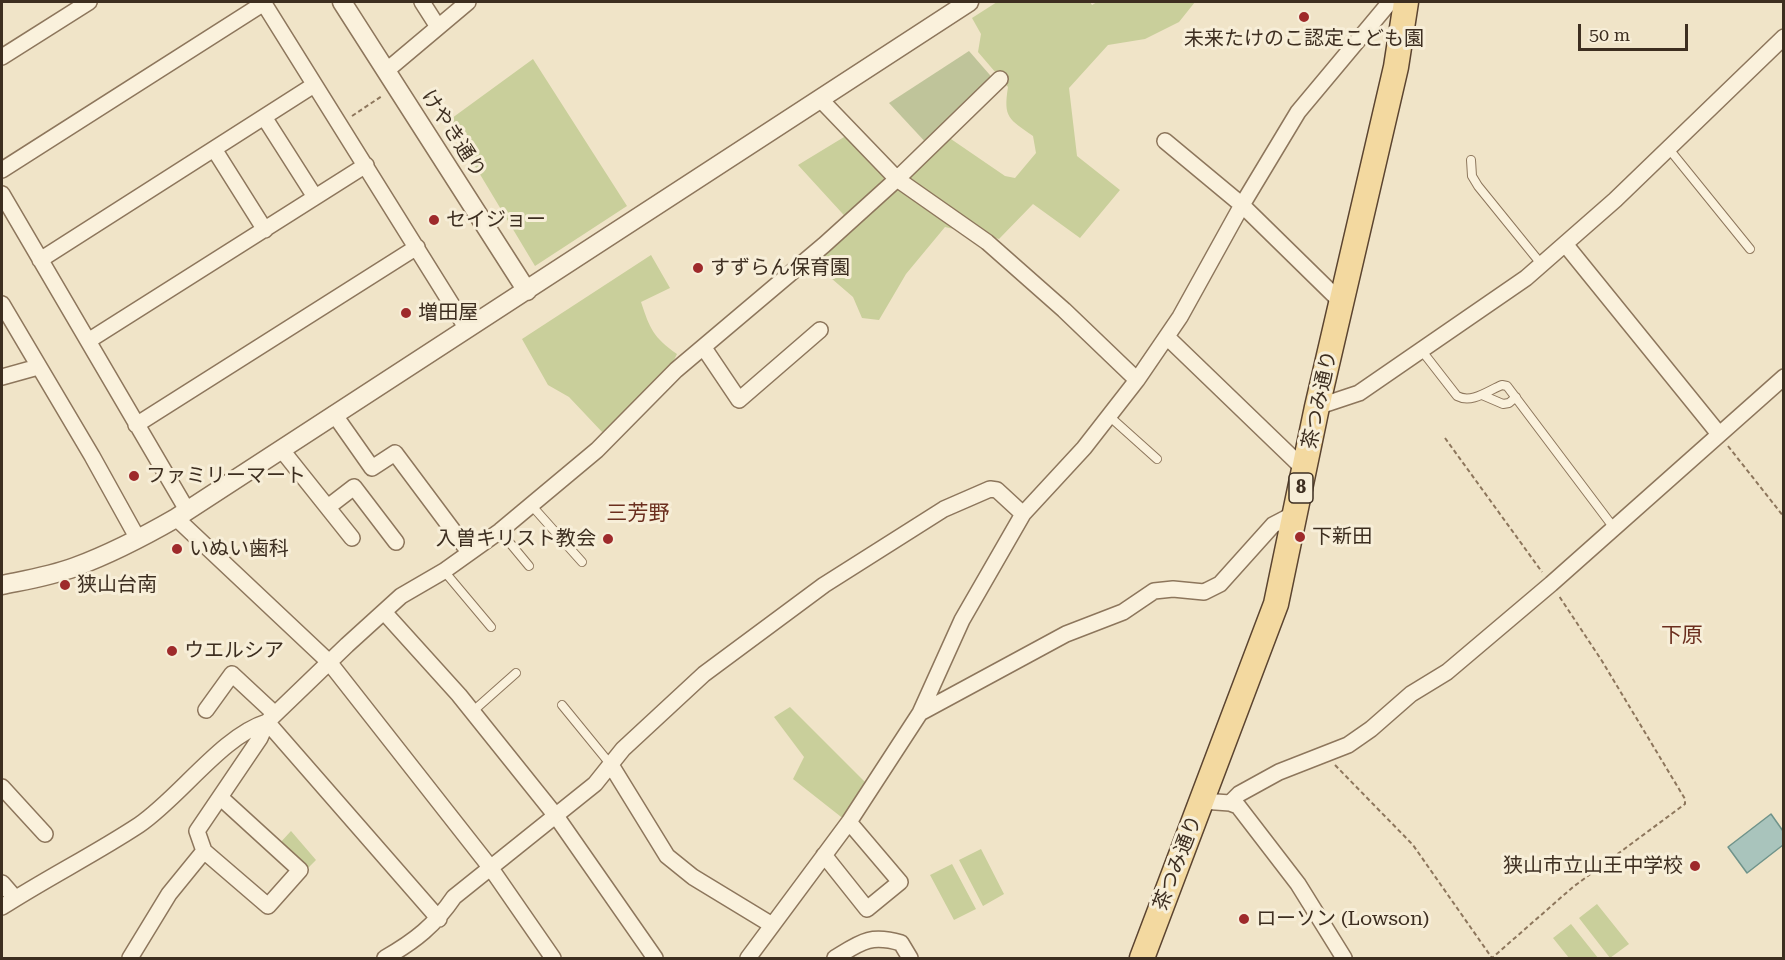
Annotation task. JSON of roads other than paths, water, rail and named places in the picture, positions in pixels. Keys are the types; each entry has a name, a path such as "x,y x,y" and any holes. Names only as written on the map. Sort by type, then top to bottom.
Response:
{"main road":[{"name":"茶つみ通り","path":"1142,958 1276,604 1317,407 1396,67 1406,2"}],"street":[{"path":"2,57 89,2"},
{"path":"2,170 263,2 467,329"},
{"name":"けやき通り","path":"342,2 527,291"},
{"path":"422,2 438,27"},
{"path":"386,71 468,2"},
{"path":"2,585 74,568 138,539 181,514 969,2"},
{"path":"748,958 849,822 920,713 962,620 1023,514 1083,448 1137,380 1180,317 1242,205 1298,112 1390,2"},
{"path":"1317,407 1359,393 1542,265 1615,200 1784,37"},
{"path":"220,797 300,870 268,906 204,851 197,831 271,718 401,596 444,571 500,531 597,450 676,370 897,179 1000,79"},
{"path":"40,260 314,85"},
{"path":"820,99 897,179 987,242 1064,310 1137,380"},
{"path":"264,117 315,197"},
{"path":"1165,141 1242,205 1341,302"},
{"path":"214,149 265,230"},
{"path":"88,342 366,165"},
{"path":"2,194 136,425 181,514 329,662 490,867 553,958"},
{"path":"1565,244 1719,434"},
{"path":"136,425 417,247"},
{"path":"2,304 138,539"},
{"path":"704,348 739,400 820,330"},
{"path":"1167,337 1305,470"},
{"path":"2,377 38,367"},
{"path":"1230,803 1239,794 1292,765 1348,745 1371,729 1411,694 1447,672 1551,584 1784,377"},
{"path":"334,414 372,468 395,453 469,552"},
{"path":"281,449 352,538"},
{"path":"328,507 354,487 396,543"},
{"path":"385,958 405,947 439,919 454,897 595,784 623,749 704,674 824,585 944,509 990,489 997,490 1023,514"},
{"path":"920,713 1066,634 1123,612 1154,591 1173,589 1204,592 1212,589 1220,584 1273,525 1296,513"},
{"path":"384,612 472,711 556,816 655,958"},
{"path":"206,710 232,674 439,919"},
{"path":"2,883 8,903 141,824 235,740 271,718"},
{"path":"611,765 667,856 693,877 772,925"},
{"path":"2,787 45,834"},
{"path":"1202,801 1230,803 1238,806 1298,884 1344,958"},
{"path":"824,855 867,909 900,882 849,822"},
{"path":"130,958 169,894 204,851"},
{"path":"843,956 869,939 890,939 901,943 910,958"}],"lane":[{"path":"1668,149 1750,249"},
{"path":"1471,160 1472,176 1478,186 1542,265"},
{"path":"1422,351 1457,396 1463,399 1502,385 1507,386 1614,528"},
{"path":"1482,394 1503,404 1509,403 1515,397"},
{"path":"1109,416 1157,459"},
{"path":"532,506 582,562"},
{"path":"500,531 529,566"},
{"path":"444,571 491,627"},
{"path":"472,711 516,673"},
{"path":"562,705 611,765"}],"water":[{"path":"1771,814 1783,831 1783,845 1747,873 1728,847"}],"place":[{"name":"未来たけのこ認定こども園","path":"1304,17"},
{"name":"セイジョー","path":"434,220"},
{"name":"すずらん保育園","path":"698,268"},
{"name":"増田屋","path":"406,313"},
{"name":"ファミリーマート","path":"134,476"},
{"name":"下新田","path":"1300,537"},
{"name":"入曽キリスト教会","path":"608,539"},
{"name":"いぬい歯科","path":"177,549"},
{"name":"狭山台南","path":"65,585"},
{"name":"ウエルシア","path":"172,651"},
{"name":"狭山市立山王中学校","path":"1695,866"},
{"name":"ローソン (Lowson)","path":"1244,919"}],"district":[{"name":"三芳野","path":"638,514"},
{"name":"下原","path":"1682,636"}]}
